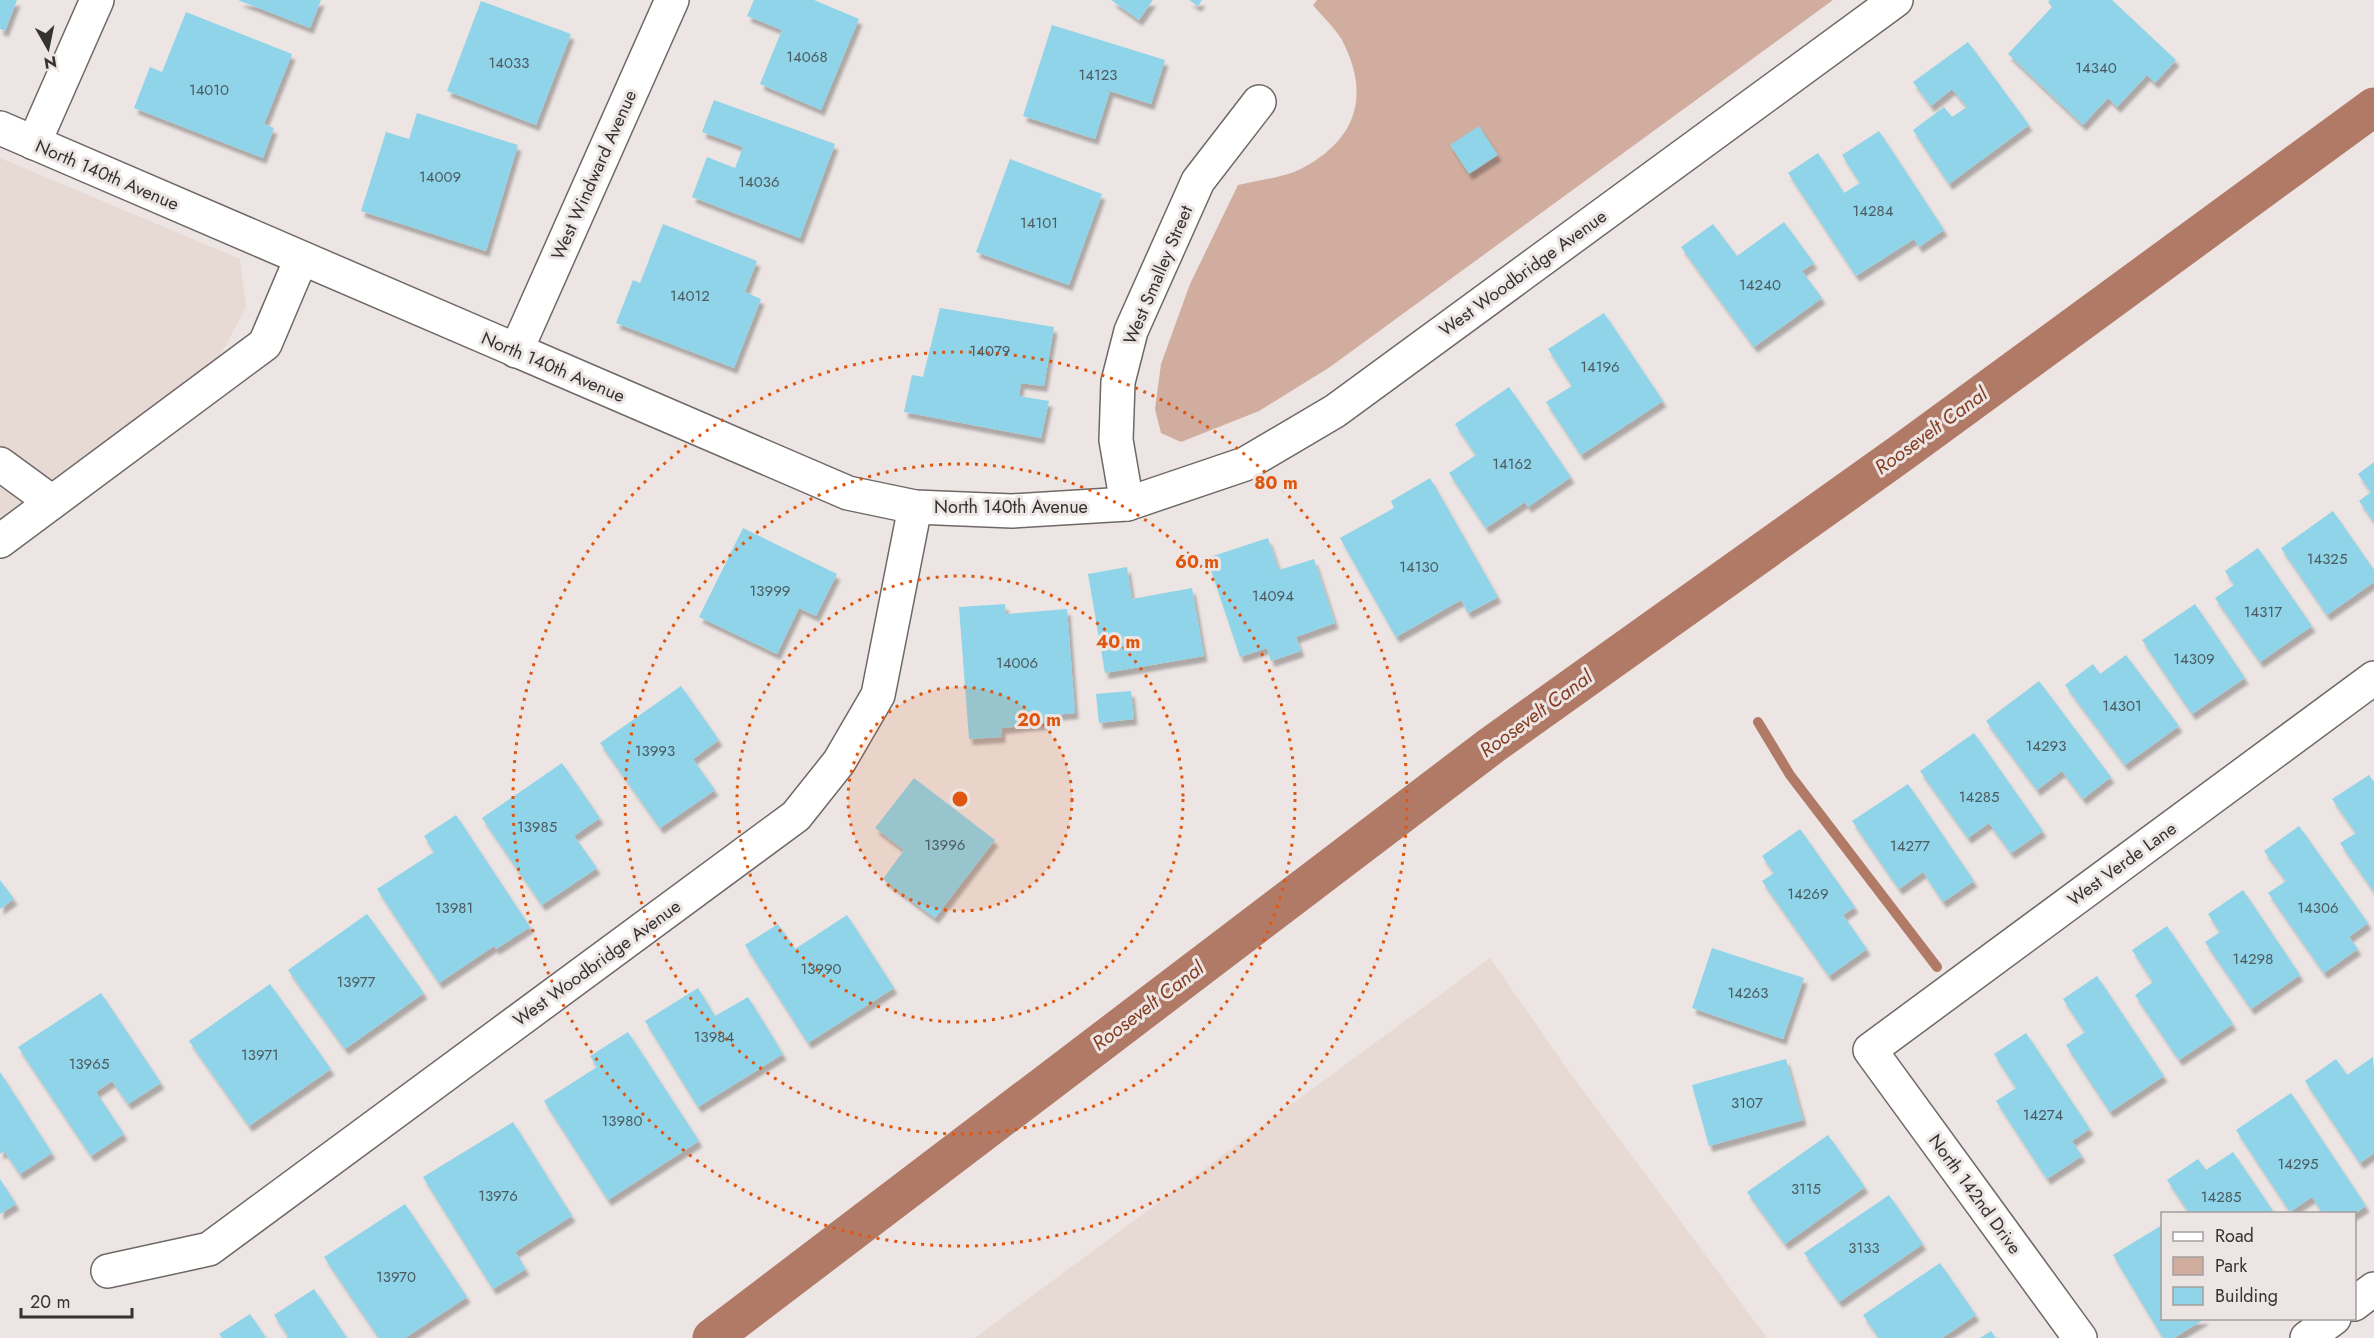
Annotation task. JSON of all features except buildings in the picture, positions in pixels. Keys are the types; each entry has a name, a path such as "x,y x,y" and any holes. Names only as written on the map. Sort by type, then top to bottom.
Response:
{"street":[{"path":"34,143 97,0"},
{"name":"West Windward Avenue","path":"516,351 672,0"},
{"name":"West Woodbridge Avenue","path":"1127,504 1245,464 1335,411 1896,0"},
{"name":"West Smalley Street","path":"1127,504 1116,440 1118,382 1131,331 1198,181 1259,102"},
{"name":"North 140th Avenue","path":"0,128 848,493 915,507 1012,511 1127,504"},
{"path":"0,541 265,344 301,259"},
{"path":"0,464 52,502"},
{"name":"West Woodbridge Avenue","path":"108,1271 210,1249 796,816 839,762 878,695 915,507"},
{"name":"West Verde Lane","path":"1870,1050 2374,678"},
{"name":"North 142nd Drive","path":"1870,1050 2080,1338"},
{"path":"2356,1303 2374,1289"},
{"path":"2307,1338 2331,1320"}],"shaded area":[{"path":"0,158 240,259 246,307 220,356 0,518"},
{"path":"1490,958 1565,1066 1767,1338 975,1338"}],"green space":[{"path":"1317,0 1833,0 1330,367 1259,411 1181,442 1161,433 1155,409 1161,364 1190,284 1238,185 1283,175 1308,165 1339,140 1354,111 1357,94 1350,59 1342,40 1313,5"}],"waterway":[{"name":"Roosevelt Canal","path":"712,1338 1492,745 1904,451 2374,107"},
{"path":"1758,722 1790,775 1937,967"}]}
